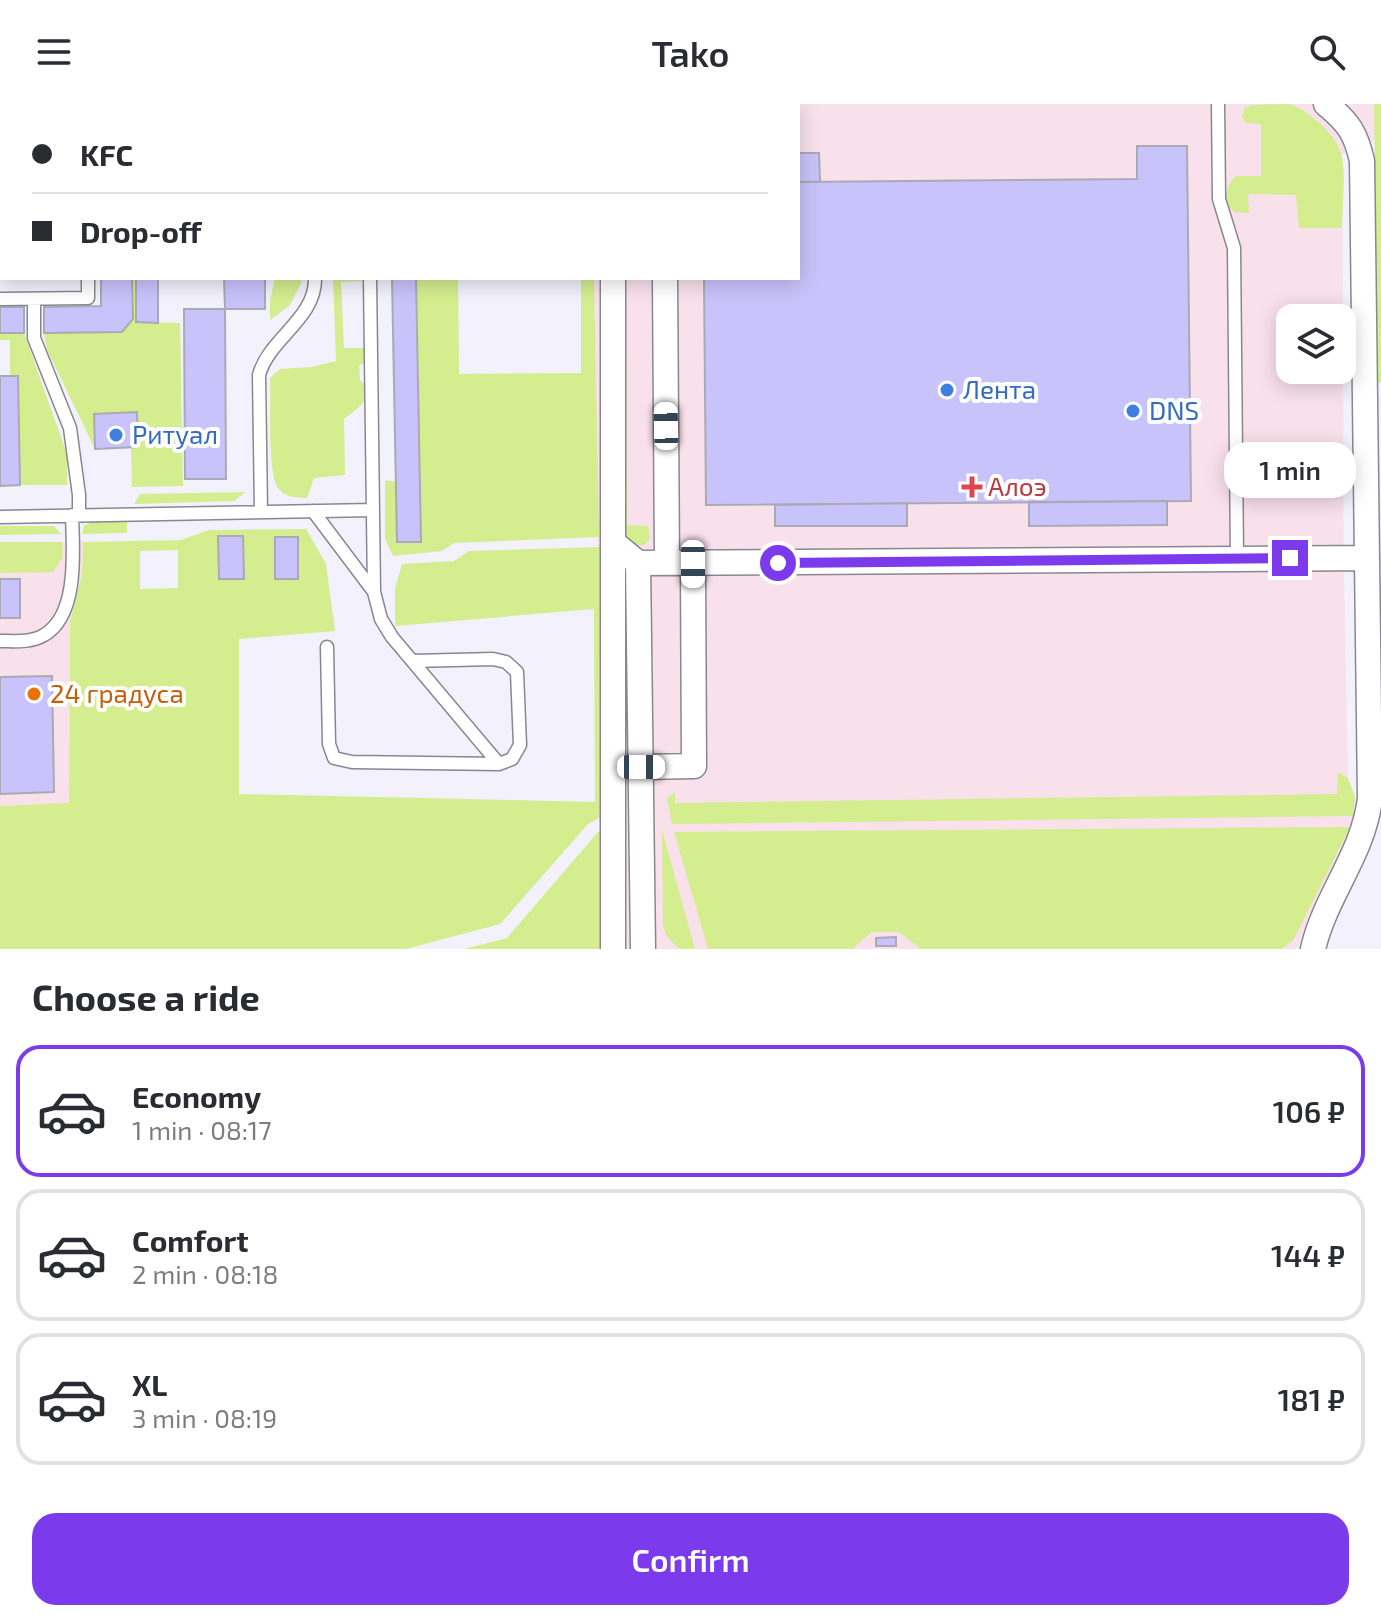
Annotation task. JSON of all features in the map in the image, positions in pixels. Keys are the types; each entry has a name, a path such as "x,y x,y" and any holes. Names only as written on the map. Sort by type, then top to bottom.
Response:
{"street":[{"path":"1313,949 1320,924 1368,820 1370,759 1362,161 1358,140 1347,122 1326,104"},
{"path":"613,280 613,949"},
{"path":"665,280 667,563"},
{"path":"613,554 638,563 693,564 1365,558"},
{"path":"638,563 643,949"},
{"path":"641,767 694,766 693,564"}],"lane":[{"path":"1218,104 1219,199 1234,248 1237,559"},
{"path":"0,299 88,298 88,280"},
{"path":"261,512 259,375 265,357 308,306 314,280"},
{"path":"370,280 374,592 381,619 392,637 499,764"},
{"path":"0,641 30,641 46,635 66,605 71,587 79,495 70,428 34,338 34,299"},
{"path":"0,517 373,510"},
{"path":"313,511 374,592"},
{"path":"327,647 329,744 334,758 352,762 499,764 512,759 520,745 517,672 506,662 493,659 413,661"}],"shaded area":[{"path":"800,104 1374,104 1375,139 1342,154 1343,304 1276,304 1276,384 1343,384 1348,778 1355,797 1353,828 1296,949 604,949 594,280 800,280"},
{"path":"0,542 83,542 82,575 70,621 69,804 0,806"}],"green space":[{"path":"1289,104 1322,125 1340,149 1344,174 1342,228 1299,228 1296,195 1248,194 1249,213 1235,212 1227,206 1227,190 1236,176 1261,176 1261,124 1246,123 1242,117 1244,109 1252,105"},
{"path":"1374,104 1381,104 1381,382 1378,382"},
{"path":"132,280 136,280 136,322 180,323 183,486 132,487 131,447 138,447 137,413 94,414 95,449 47,350 44,333 122,332 133,319"},
{"path":"275,280 302,280 290,305 270,320"},
{"path":"333,280 362,280 341,282 344,348 364,348 364,364 359,365 360,380 367,387 361,406 344,419 345,475 314,478 307,498 284,494 278,488 272,467 270,378 280,369 312,367 336,361"},
{"path":"416,280 458,280 459,374 581,373 581,280 594,280 599,537 454,543 442,551 393,556 385,539 385,480 396,482 397,542 420,542"},
{"path":"622,280 626,280 627,525 648,526 650,539 644,545 636,545 625,531"},
{"path":"0,333 24,333 67,454 67,485 20,485 18,376 10,376 10,340 0,340"},
{"path":"246,492 234,501 134,504 140,494"},
{"path":"92,522 127,522 127,533 82,534 84,526"},
{"path":"0,526 54,526 61,534 0,535"},
{"path":"306,529 326,564 335,631 239,639 239,794 595,802 594,609 395,626 395,589 402,564 454,561 469,551 600,547 603,816 588,824 500,924 406,949 0,949 0,806 69,803 70,621 82,575 83,542 181,540 209,530","holes":["219,536 243,536 243,579 219,579","275,537 298,537 298,579 275,579","178,550 178,588 140,589 140,551"]},
{"path":"0,542 62,542 63,557 53,572 0,573"},
{"path":"1338,772 1348,778 1355,797 1353,816 672,824 667,798 675,792 675,803 1337,794"},
{"path":"1350,827 1294,939 1282,949 921,949 899,932 872,932 852,949 708,949 674,832"},
{"path":"662,830 695,949 679,949 666,935 663,926"},
{"path":"598,832 600,949 464,949 507,938"}],"building":[{"name":"Лента","path":"1137,146 1187,146 1191,501 706,505 704,280 800,280 800,182 1137,179"},
{"path":"800,153 819,153 820,182 800,182"},
{"path":"101,280 132,280 133,319 122,332 44,333 44,307 101,306"},
{"path":"136,280 158,280 158,323 136,322"},
{"path":"224,280 265,280 265,309 225,309"},
{"path":"392,280 416,280 421,542 397,542"},
{"path":"0,307 24,307 24,333 0,333"},
{"path":"184,309 225,309 226,479 185,479"},
{"path":"0,376 18,376 20,485 0,486"},
{"path":"137,412 138,447 95,449 94,414"},
{"path":"1167,501 1167,525 1029,526 1029,502"},
{"path":"907,503 907,526 775,526 775,505"},
{"path":"218,536 243,536 244,579 219,579"},
{"path":"275,537 298,537 298,579 275,579"},
{"path":"0,579 20,579 20,618 0,618"},
{"path":"52,676 54,792 0,794 0,677"},
{"path":"896,937 896,946 876,946 876,938"}],"place":[{"name":"Лента","path":"947,390"},
{"name":"DNS","path":"1133,411"},
{"name":"Ритуал","path":"116,435"},
{"name":"Алоэ","path":"972,487"},
{"name":"24 градуса","path":"34,694"}],"route":[{"path":"778,563 1290,558"}]}
